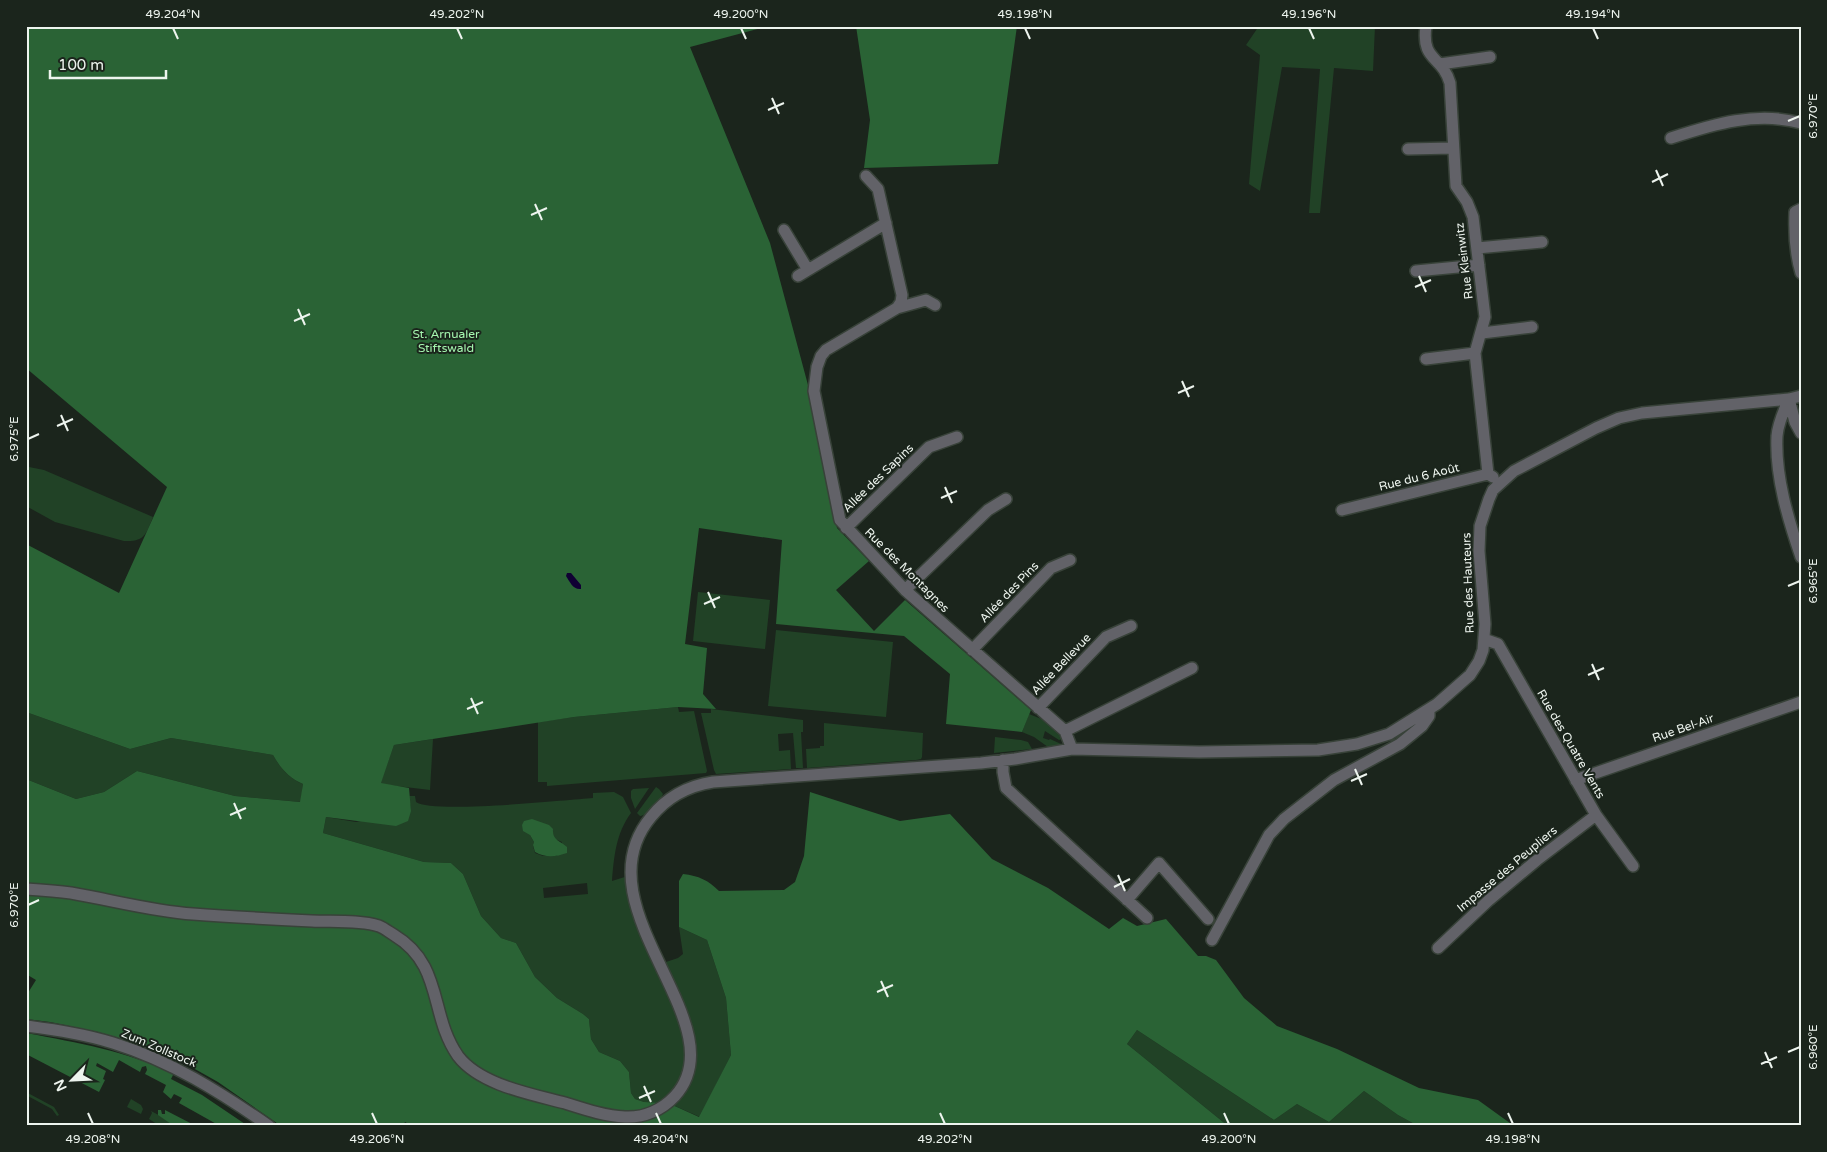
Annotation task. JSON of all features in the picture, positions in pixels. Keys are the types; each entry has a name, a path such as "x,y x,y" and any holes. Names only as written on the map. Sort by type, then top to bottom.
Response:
{"street":[{"name":"Rue Kleinwitz","path":"1426,26 1425,43 1428,53 1447,73 1450,83 1456,186 1467,202 1473,216 1485,317 1475,353 1488,474"},
{"path":"1440,64 1490,57"},
{"path":"1672,138 1733,120 1778,118 1800,121"},
{"path":"1408,149 1453,148"},
{"path":"866,176 878,189 886,223 902,295 901,302 897,308"},
{"path":"1801,209 1795,212 1801,273"},
{"path":"784,230 803,273 886,223"},
{"path":"1477,248 1542,242"},
{"path":"1416,271 1479,265"},
{"name":"Rue des Montagnes","path":"935,305 926,300 897,308 826,350 821,356 817,367 814,391 840,520 905,590 1065,731 1072,748"},
{"path":"1482,333 1532,327"},
{"path":"1426,359 1475,353"},
{"name":"Rue des Hauteurs","path":"26,889 68,892 140,907 190,914 351,922 380,926 407,942 425,965 446,1032 458,1055 474,1071 529,1094 592,1112 621,1117 645,1115 668,1103 679,1091 686,1080 690,1065 690,1038 648,939 632,892 631,876 633,850 644,825 657,810 676,794 690,787 713,782 1009,760 1072,748 1199,752 1318,750 1357,744 1389,734 1437,704 1470,675 1479,661 1485,624 1479,551 1480,526 1489,499 1500,483 1519,469 1596,428 1619,418 1642,413 1801,396"},
{"path":"1789,398 1795,422 1801,432"},
{"path":"1789,398 1777,434 1778,449 1781,485 1792,531 1801,557"},
{"name":"Allée des Sapins","path":"846,528 929,447 957,437"},
{"path":"1488,474 1500,483"},
{"name":"Rue du 6 Août","path":"1342,510 1488,474"},
{"path":"905,590 988,510 1006,499"},
{"name":"Allée des Pins","path":"972,650 1052,568 1070,560"},
{"name":"Allée Bellevue","path":"1038,708 1106,637 1131,626"},
{"name":"Rue des Quatre Vents","path":"1484,639 1498,644 1596,814 1633,866"},
{"path":"1065,731 1192,668"},
{"name":"Rue Bel-Air","path":"1576,781 1801,702"},
{"path":"1212,940 1269,835 1284,819 1334,780 1400,744 1422,726 1429,716 1429,709"},
{"path":"1009,760 1003,772 1006,788 1147,918"},
{"name":"Impasse des Peupliers","path":"1438,948 1495,894 1596,814"},
{"path":"1127,900 1159,863 1208,919"},
{"name":"Zum Zollstock","path":"26,1026 94,1038 138,1052 207,1084 269,1126"}],"green space":[{"name":"St. Arnualer Stiftswald","path":"26,26 769,26 690,47 770,243 812,400 837,528 869,561 836,590 874,631 905,600 1031,710 1022,732 946,724 950,674 904,636 776,624 782,540 699,528 685,644 707,648 703,694 716,709 678,707 574,717 394,745 381,783 409,788 411,811 408,821 396,826 326,817 323,833 424,862 451,863 463,874 481,916 501,938 516,943 535,977 557,998 589,1019 591,1039 599,1052 620,1061 629,1072 631,1093 635,1099 644,1102 668,1103 699,1117 731,1055 726,998 707,940 679,927 679,881 683,874 703,879 719,891 784,890 795,882 804,856 810,792 900,821 950,814 992,859 1048,888 1109,929 1123,918 1137,926 1166,919 1198,956 1206,956 1216,960 1244,998 1277,1026 1337,1049 1419,1088 1478,1100 1514,1126 1418,1126 1398,1115 1364,1091 1329,1122 1297,1104 1274,1120 1137,1030 1127,1044 1228,1126 412,1126 405,1122 403,1126 281,1126 218,1082 186,1064 147,1046 98,1032 26,1019 26,996 36,980 26,974 26,779 76,799 104,792 137,771 235,796 300,802 303,784 286,772 273,755 171,738 130,749 26,712 26,544 119,593 167,487 26,368"},
{"path":"856,26 1017,26 998,164 864,168 870,120"},
{"path":"1259,26 1375,26 1373,71 1334,68 1320,213 1309,213 1320,69 1282,67 1260,191 1249,184 1260,55 1246,45"},
{"path":"29,467 44,470 153,517 144,536 136,540 124,541 55,522 26,506 26,469"},
{"path":"698,592 770,600 765,649 693,641"},
{"path":"776,630 893,642 886,717 768,706"},
{"path":"678,707 679,712 694,711 706,773 547,786 547,782 538,782 538,722"},
{"path":"711,709 803,720 803,732 801,732 803,768 796,768 793,733 778,734 779,751 790,750 791,769 716,774 701,713 711,713"},
{"path":"26,712 130,749 171,738 273,755 286,772 303,784 301,802 235,796 137,771 104,792 76,799 26,779"},
{"path":"1029,714 1044,720 1065,738 1059,740 1045,731 1043,738 1061,744 1060,746 1048,747 1034,737 1022,732"},
{"path":"824,723 923,733 922,757 916,760 807,768 806,749 824,746"},
{"path":"995,737 1028,742 1032,749 994,753"},
{"path":"433,739 430,790 380,784 394,745"},
{"path":"656,787 663,794 662,797 650,811 640,816 637,813"},
{"path":"649,788 635,809 631,798 631,791 633,789"},
{"path":"614,792 623,797 631,813 619,837 612,881 631,875 660,964 678,958 683,954 679,927 707,940 726,998 731,1055 700,1117 668,1103 644,1102 635,1099 631,1093 629,1072 620,1061 599,1052 591,1039 589,1019 557,998 535,977 516,943 501,938 481,916 463,874 451,863 424,862 323,833 326,817 356,822 411,811 409,796 415,796 416,802 427,805 472,807 593,798 593,793","holes":["530,835 553,835 555,839 562,842 557,856 543,856 535,853 534,842","587,883 588,894 544,898 543,888"]},
{"path":"532,819 549,825 553,829 555,838 567,847 567,853 551,856 535,852 534,842 530,835 523,831 522,825 524,821"},
{"path":"1137,1030 1274,1120 1297,1104 1329,1122 1364,1091 1398,1115 1418,1126 1228,1126 1127,1044"},
{"path":"26,1033 83,1044 156,1065 174,1073 171,1079 202,1095 248,1126 220,1126 179,1103 182,1098 174,1094 171,1099 163,1092 166,1085 145,1074 146,1066 142,1067 140,1072 119,1060 113,1072 97,1063 96,1066 106,1071 103,1079 105,1080 99,1092 26,1054"},
{"path":"26,1092 54,1107 59,1115 57,1116 52,1109 26,1095"},
{"path":"131,1099 141,1105 143,1109 141,1114 127,1107"},
{"path":"158,1110 165,1114 165,1110 196,1126 174,1126 158,1115"},
{"path":"151,1111 170,1121 174,1126 160,1126 149,1119"}],"shaded area":[{"path":"567,573 571,573 581,585 581,589 572,585 566,576"}]}
